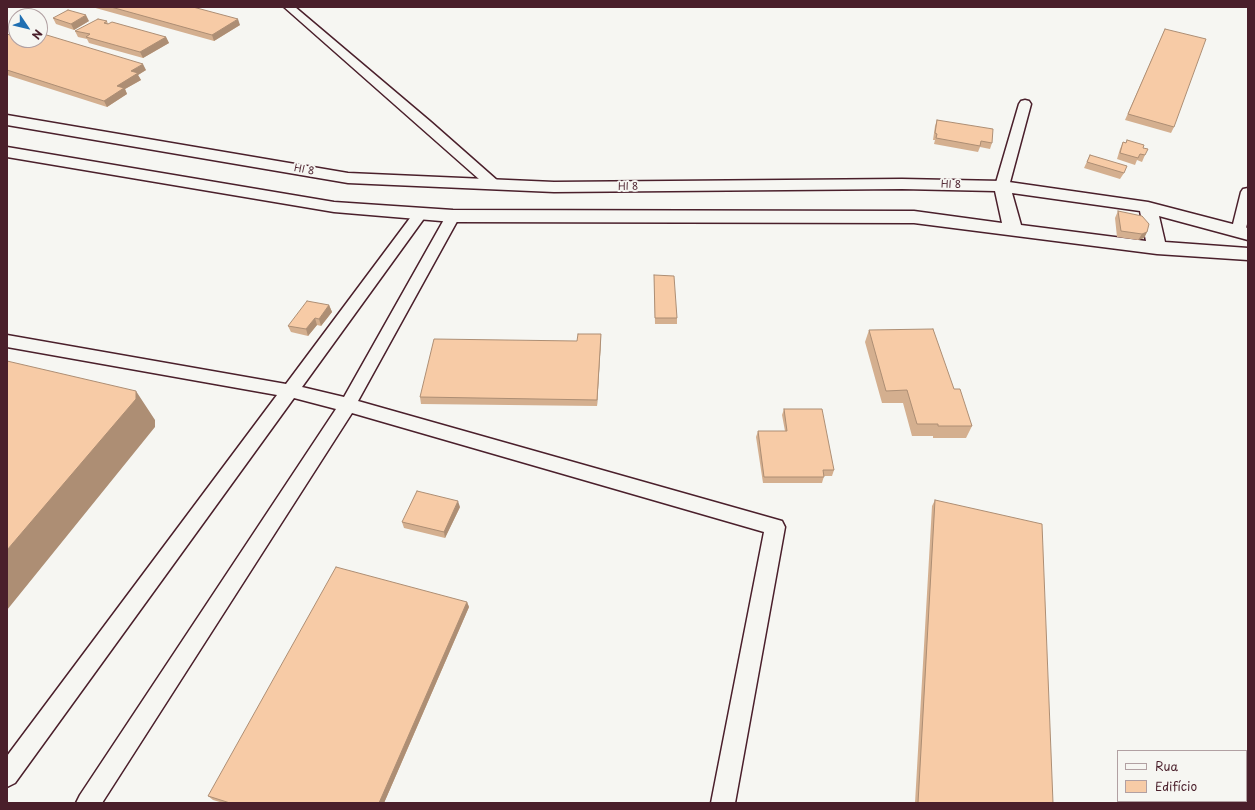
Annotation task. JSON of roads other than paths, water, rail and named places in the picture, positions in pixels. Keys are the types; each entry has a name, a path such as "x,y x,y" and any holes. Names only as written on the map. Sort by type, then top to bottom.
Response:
{"street":[{"name":"HI 8","path":"7,120 348,178 554,187 902,184 1002,186 1148,207 1243,233"},
{"path":"13,153 55,127"},
{"path":"13,153 334,207 453,216 914,217 1157,248 1248,254"},
{"path":"334,207 348,178"},
{"path":"902,184 914,217"},
{"path":"1002,186 1013,230"},
{"path":"552,217 554,187"},
{"path":"1148,207 1157,248"}],"lane":[{"path":"289,7 427,125 493,184"},
{"path":"1002,186 1025,104"},
{"path":"1243,233 1248,192"},
{"path":"7,775 421,213"},
{"path":"88,803 348,405 453,216"},
{"path":"7,340 290,391 348,405 775,527 723,803"}]}
